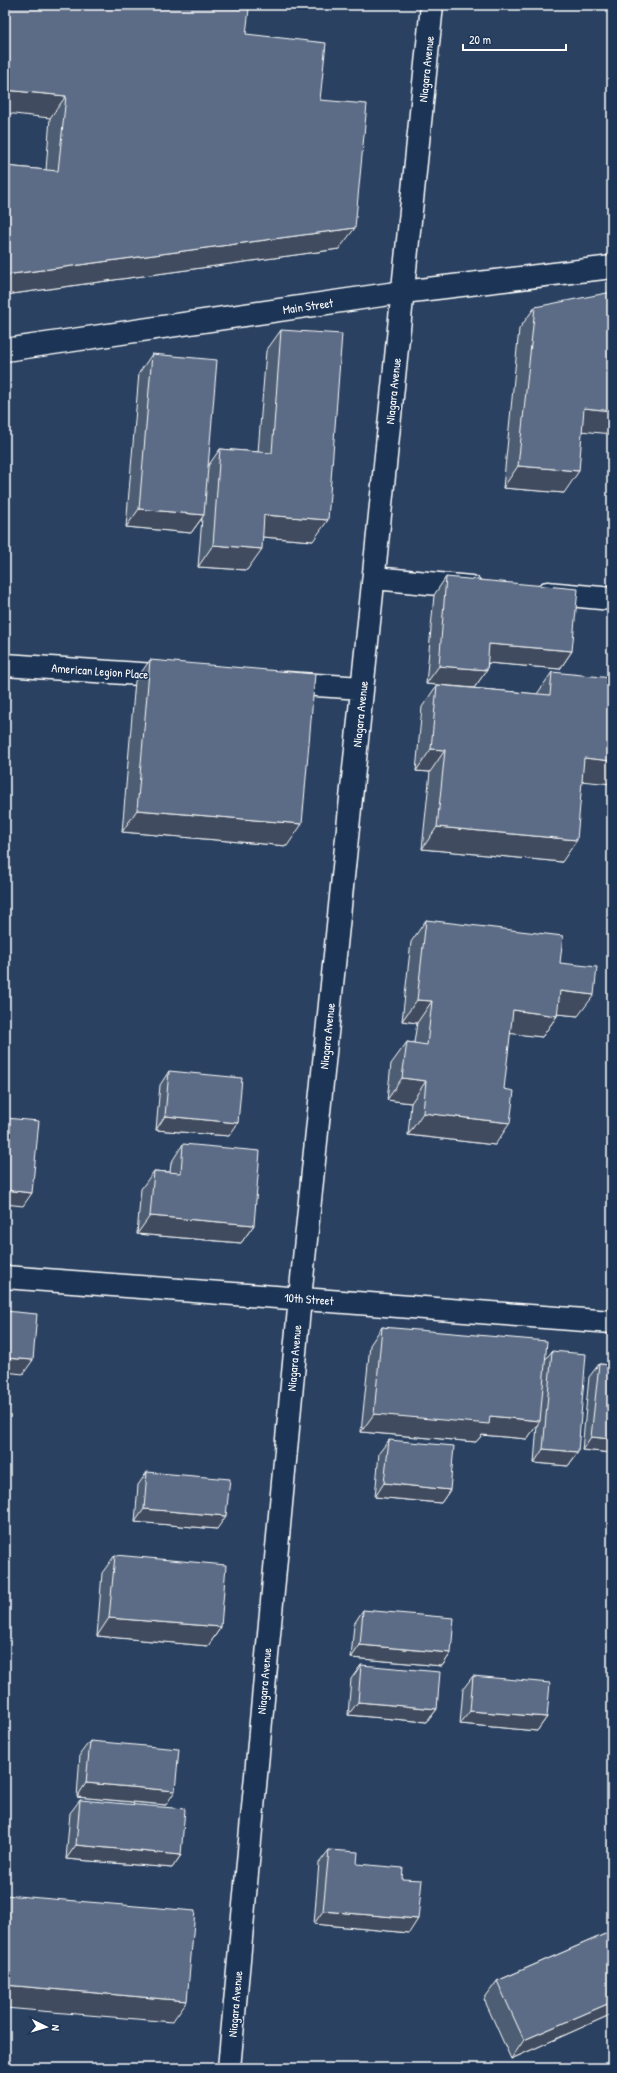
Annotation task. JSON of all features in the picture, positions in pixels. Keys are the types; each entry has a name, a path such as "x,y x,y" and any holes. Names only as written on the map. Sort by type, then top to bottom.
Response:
{"street":[{"name":"Niagara Avenue","path":"229,2068 300,1298 432,5"},
{"name":"Main Street","path":"5,350 403,292 612,267"},
{"path":"374,578 493,588"},
{"path":"525,591 612,599"},
{"name":"American Legion Place","path":"5,665 188,677"},
{"path":"267,682 362,688"},
{"name":"10th Street","path":"5,1277 612,1322"}],"building":[{"path":"5,5 63,9 63,5 212,5 249,9 246,34 326,43 320,100 367,104 355,228 5,275 5,166 58,171 66,96 5,90"},
{"path":"612,292 612,411 584,408 579,471 518,466 535,307"},
{"path":"281,330 342,334 328,520 264,515 262,549 213,545 220,449 272,453"},
{"path":"152,354 217,360 204,515 139,509"},
{"path":"446,577 578,589 572,651 489,644 487,670 439,666"},
{"path":"150,660 315,674 302,824 137,810"},
{"path":"552,672 612,678 612,761 584,758 577,840 437,827 445,750 431,749 437,685 550,695"},
{"path":"426,920 563,936 560,963 597,967 594,995 560,991 557,1016 513,1010 504,1089 514,1091 510,1123 423,1113 426,1081 402,1078 407,1042 427,1045 432,1001 417,1000"},
{"path":"169,1071 242,1078 238,1123 165,1116"},
{"path":"5,1118 39,1121 32,1193 5,1190"},
{"path":"183,1144 260,1151 254,1225 150,1216 154,1171 181,1173"},
{"path":"5,1311 37,1314 33,1360 5,1358"},
{"path":"382,1327 547,1341 540,1421 490,1416 489,1424 374,1414"},
{"path":"552,1351 586,1354 578,1452 543,1449"},
{"path":"599,1364 612,1365 612,1439 591,1437"},
{"path":"389,1440 454,1446 450,1490 384,1483"},
{"path":"147,1472 230,1479 226,1516 144,1509"},
{"path":"115,1555 226,1565 221,1627 109,1618"},
{"path":"363,1610 454,1618 451,1653 360,1645"},
{"path":"361,1665 440,1672 437,1709 358,1702"},
{"path":"473,1676 550,1683 547,1717 470,1711"},
{"path":"90,1741 179,1749 175,1791 86,1783"},
{"path":"80,1800 185,1809 181,1855 76,1845"},
{"path":"329,1850 358,1852 357,1864 403,1868 402,1879 422,1880 418,1919 323,1911"},
{"path":"5,1895 195,1911 187,2001 5,1985"},
{"path":"612,1931 612,2002 524,2040 497,1981"}]}
